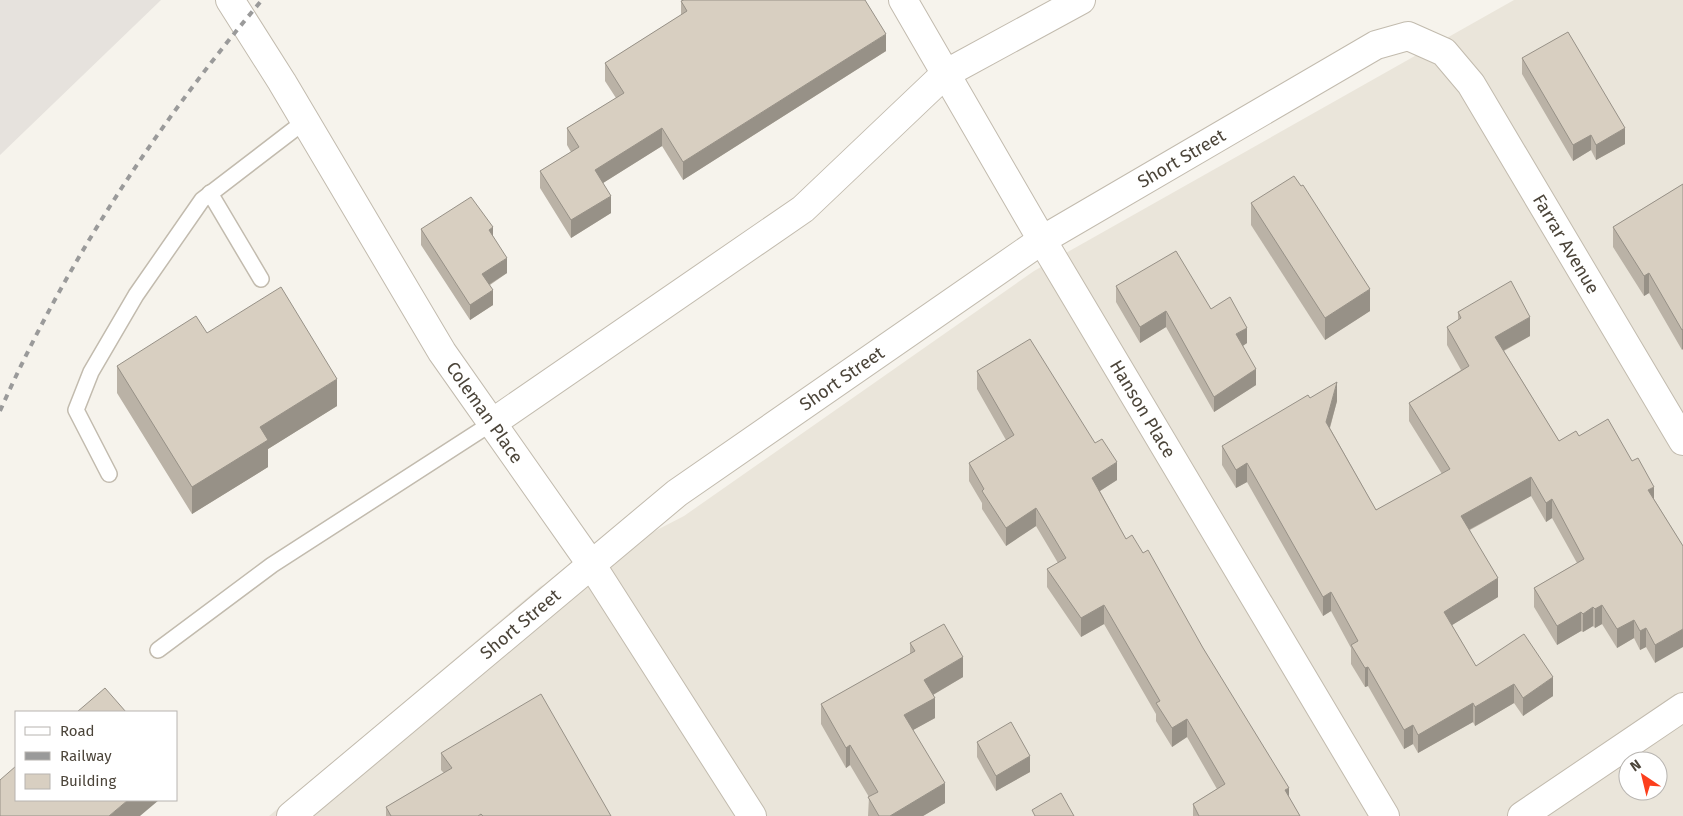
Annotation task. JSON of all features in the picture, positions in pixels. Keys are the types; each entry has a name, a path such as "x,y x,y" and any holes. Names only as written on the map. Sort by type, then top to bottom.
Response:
{"street":[{"name":"Coleman Place","path":"230,0 306,121 442,352 591,564 752,816"},
{"name":"Hanson Place","path":"903,0 1042,240 1385,816"},
{"path":"492,423 803,209 946,74 1081,0"},
{"name":"Short Street","path":"291,816 677,493 1042,240 1376,45 1408,36 1444,52"},
{"name":"Farrar Avenue","path":"1444,52 1471,84 1683,441"},
{"path":"1522,816 1683,707"}],"lane":[{"path":"110,474 76,410 91,372 136,295 202,200 306,121"},
{"path":"210,193 261,278"},
{"path":"158,650 272,565 492,423"}],"shaded area":[{"path":"0,0 161,0 0,155"},
{"path":"1514,0 1683,0 1683,816 269,816 541,586 591,564 684,516 1034,271"}],"building":[{"path":"865,0 886,34 683,162 662,128 595,170 611,196 571,220 540,171 579,147 567,128 624,93 605,63 687,11 681,1"},
{"path":"1568,32 1625,128 1596,145 1591,135 1573,145 1522,58"},
{"path":"1294,176 1301,186 1303,185 1370,289 1325,318 1251,203"},
{"path":"1683,184 1682,330 1649,273 1644,276 1613,227"},
{"path":"471,197 493,227 489,230 507,258 482,274 493,290 470,305 421,229"},
{"path":"1176,251 1211,309 1230,297 1247,328 1236,334 1256,369 1214,397 1166,311 1140,327 1116,286"},
{"path":"1511,281 1530,317 1495,337 1559,441 1576,431 1579,436 1608,419 1632,461 1638,458 1654,487 1648,490 1683,546 1683,629 1655,645 1646,628 1640,631 1634,620 1617,629 1602,605 1595,609 1593,607 1583,614 1581,612 1557,626 1534,588 1584,559 1552,499 1546,503 1531,477 1461,516 1498,578 1444,612 1476,666 1524,634 1553,677 1523,698 1514,684 1475,707 1473,703 1418,735 1413,725 1404,730 1368,667 1365,668 1351,645 1358,641 1331,592 1323,597 1247,463 1236,470 1222,446 1308,395 1310,398 1337,382 1326,422 1376,510 1450,469 1409,403 1469,366 1447,327 1461,318 1458,312"},
{"path":"281,287 337,379 260,427 268,440 192,487 117,366 196,316 207,333"},
{"path":"1030,339 1095,443 1102,439 1117,462 1092,478 1126,539 1132,535 1143,553 1148,550 1203,648 1289,788 1285,790 1300,816 1199,816 1193,804 1225,784 1187,719 1172,728 1156,703 1160,701 1104,605 1081,618 1047,569 1066,558 1036,508 1006,528 982,491 984,489 969,463 1014,435 977,371"},
{"path":"944,624 963,657 924,680 935,698 904,715 945,783 890,816 879,816 868,797 878,792 850,745 846,748 821,704 915,651 910,643"},
{"path":"105,688 125,711 78,711"},
{"path":"541,694 611,816 483,816 481,814 478,816 391,816 386,807 452,768 441,753"},
{"path":"1011,722 1030,756 996,776 977,742"},
{"path":"15,767 15,801 127,801 109,816 0,816 0,780"},
{"path":"1061,793 1074,816 1035,816 1032,810"}],"railway":[{"path":"0,411 54,301 116,196 186,96 262,0"}]}
